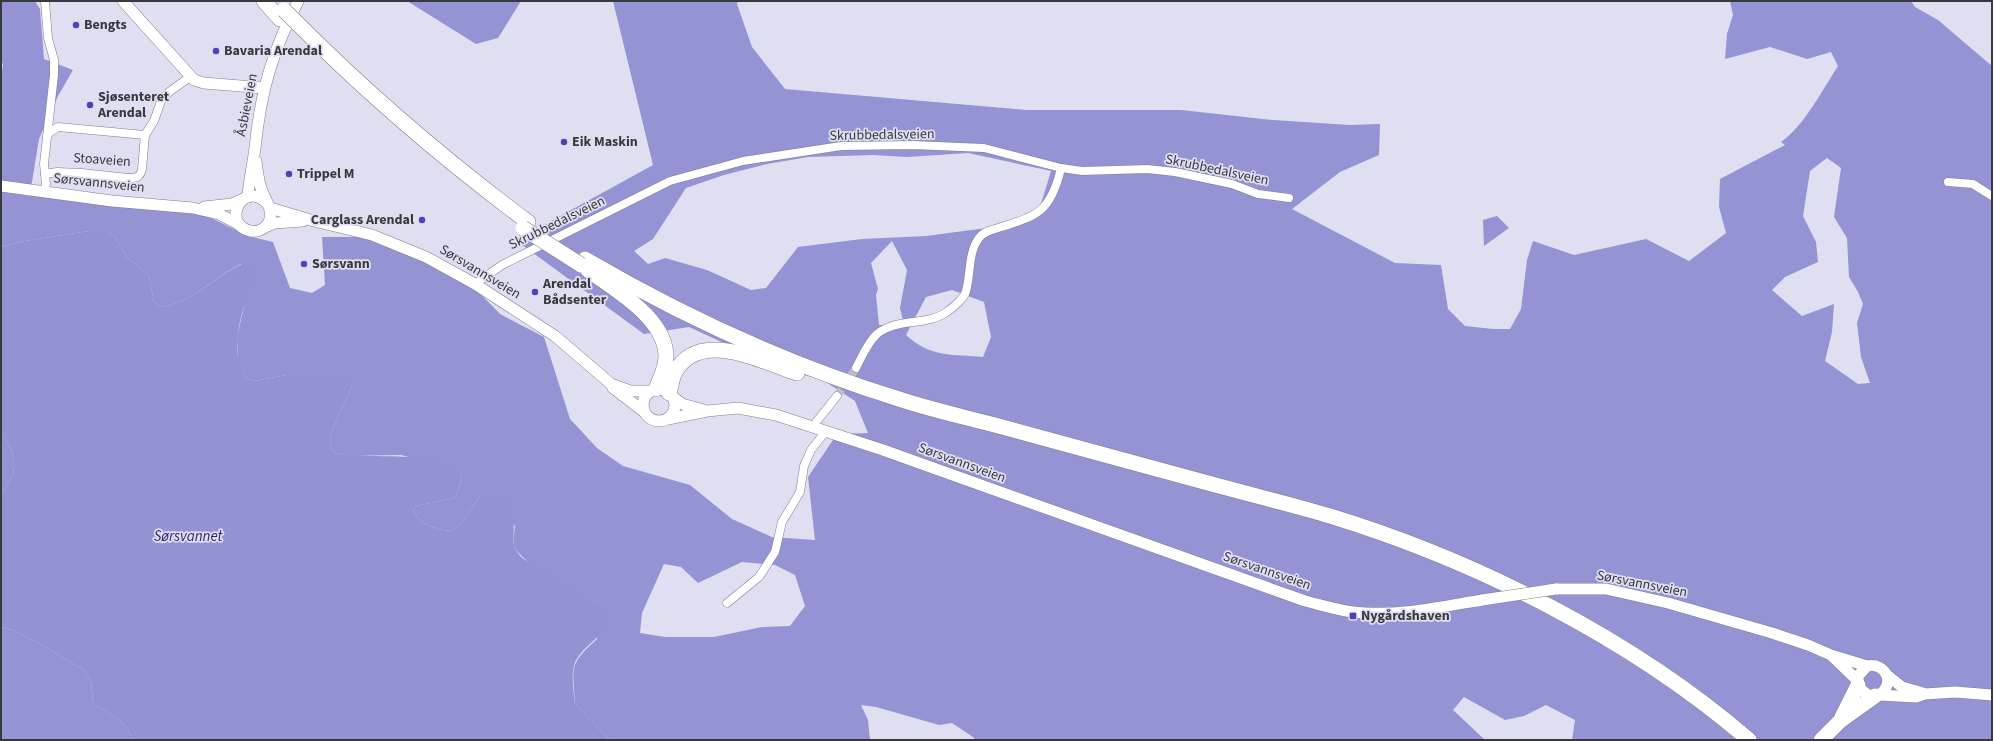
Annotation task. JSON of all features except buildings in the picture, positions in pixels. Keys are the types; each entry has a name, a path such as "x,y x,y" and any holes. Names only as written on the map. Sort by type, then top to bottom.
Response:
{"highway":[{"path":"264,1 280,10 365,101 461,182 583,262 676,319 803,375"},
{"path":"583,262 647,314 662,337 665,344 666,357 662,393"},
{"path":"583,262 761,349 828,376 900,400 1331,516 1423,549 1516,589 1597,632 1664,676 1751,740"},
{"path":"662,393 675,372 687,359 699,352 711,349 726,350 892,406 1323,522 1416,554 1505,591 1588,636 1686,700 1736,740"},
{"path":"1840,721 1848,707 1857,683"},
{"path":"1822,740 1840,721 1877,696"}],"main road":[{"path":"123,1 190,77 204,83 264,88"},
{"name":"Åsbieveien","path":"245,198 255,148 264,88 280,37 298,1"},
{"name":"Åsbieveien","path":"255,148 260,185 269,205"},
{"name":"Sørsvannsveien","path":"1,186 112,201 193,208 219,214 240,225"},
{"path":"259,197 269,205 270,218 265,227 253,231 240,225 237,220 236,209 245,198 259,197"},
{"name":"Sørsvannsveien","path":"193,208 232,204 245,198"},
{"name":"Sørsvannsveien","path":"269,205 314,221 355,230 387,240 426,257 475,284 554,336 611,384 630,391 662,393 682,404 707,411"},
{"name":"Sørsvannsveien","path":"265,227 275,222 314,221"},
{"name":"Sørsvannsveien","path":"611,384 612,388 643,411"},
{"path":"662,393 675,402 674,411 668,419 663,421 654,421 643,411 643,400 662,393"},
{"name":"Sørsvannsveien","path":"668,419 707,411 748,408 776,415 813,426 1305,601 1352,612 1404,612 1556,589 1606,589 1668,603 1772,633 1808,645 1831,655 1867,666"},
{"name":"Sørsvannsveien","path":"1831,655 1857,683"},
{"path":"1925,694 1902,687 1877,666 1867,666 1860,672 1857,683 1866,695 1877,696 1906,698 1925,694 1965,692 1992,695"},
{"path":"1877,696 1886,689 1888,684 1887,675"}],"street":[{"path":"45,1 54,75 44,164 45,192"},
{"name":"Stoaveien","path":"45,174 58,172 128,178 138,177 141,175 145,135 154,121 161,101 169,92 190,77"},
{"name":"Stoaveien","path":"47,136 58,127 145,135"},
{"name":"Skrubbedalsveien","path":"475,284 502,265 670,181 744,161 841,146 913,145 984,148 1061,168 1082,171 1147,169 1175,172 1232,184 1258,194 1289,198"},
{"path":"856,368 868,345 876,335 891,326 926,321 938,317 955,306 966,290 973,252 980,236 986,232 1029,219 1040,212 1054,192 1061,168"},
{"path":"1948,182 1973,184 1992,196"},
{"path":"813,426 837,396"},
{"path":"727,603 759,577 775,552 782,522 800,492 804,466 811,450 826,431"}],"shaded area":[{"path":"1,1 35,1 40,9 44,59 73,70 58,96 39,139 31,188 203,214 248,236 273,242 290,288 312,293 325,285 322,237 366,237 460,273 500,314 544,337 570,419 597,448 623,466 690,485 732,519 772,537 815,540 808,477 837,434 868,433 855,401 823,380 776,367 689,327 644,334 518,242 553,220 653,165 613,1 738,1 737,4 752,47 785,89 1027,110 1181,110 1273,120 1350,125 1380,124 1379,155 1340,172 1292,209 1395,263 1441,265 1448,309 1465,326 1510,329 1521,309 1527,260 1533,241 1574,255 1646,239 1689,261 1726,233 1719,207 1720,179 1785,145 1781,142 1798,127 1812,107 1838,66 1831,52 1807,59 1770,47 1725,59 1727,34 1733,15 1730,1 1911,1 1915,7 1938,20 1992,66 1992,740 1572,740 1575,720 1546,705 1524,716 1505,720 1464,697 1453,710 1485,740 975,740 973,737 952,723 939,725 876,707 861,705 868,720 870,740 610,740 575,704 574,667 581,655 597,639 598,604 552,579 530,564 513,546 515,526 480,496 461,524 451,531 434,528 420,520 413,511 416,506 455,498 462,479 460,472 401,455 352,456 335,453 330,446 331,433 354,381 287,375 254,381 245,378 238,365 237,337 244,307 241,264 231,269 194,295 162,307 154,302 149,276 126,256 115,237 107,231 89,231 19,242 1,247 1,78 3,65 1,59","holes":["968,153 1051,171 1040,207 1002,226 926,236 862,239 798,247 766,288 751,290 707,270 665,258 648,264 634,251 653,239 686,188 724,175 767,164 808,157 873,155 907,157","1827,158 1841,168 1834,217 1847,238 1849,277 1863,304 1857,323 1861,357 1870,383 1858,384 1825,361 1832,332 1834,304 1802,316 1772,290 1785,277 1818,262 1816,242 1803,216 1810,171","892,241 907,270 900,308 904,325 879,325 876,295 878,289 871,263","952,290 984,302 991,337 983,357 942,354 924,348 906,335 926,297","742,562 775,565 795,575 805,606 790,626 762,627 714,637 665,637 640,633 642,613 664,564 681,567 698,583"]},
{"path":"407,1 521,1 498,38 476,44"},
{"path":"1497,216 1509,228 1484,246 1483,220"},
{"path":"1,433 12,452 14,468 8,484 1,493"},
{"path":"1,627 15,631 42,645 85,671 91,682 93,703 117,718 127,728 132,740 1,740"}],"water":[{"name":"Sørsvannet","path":"89,231 107,231 115,237 126,256 149,276 154,302 162,307 194,295 232,269 242,264 252,268 253,277 242,315 237,340 237,353 245,378 254,381 287,375 350,376 354,381 331,433 330,446 335,453 367,456 399,456 430,460 460,472 462,479 455,498 416,506 413,511 420,520 429,526 451,531 461,524 480,496 492,495 507,502 513,517 513,546 521,557 562,584 598,604 606,617 607,628 579,656 574,666 573,679 575,704 610,740 132,740 127,728 117,718 93,703 91,682 85,671 42,645 15,631 1,627 1,493 13,474 14,462 10,447 1,433 1,247 19,242"}],"tunnel":[{"path":"837,396 856,368"}],"place":[{"name":"Bengts","path":"76,25"},
{"name":"Bavaria Arendal","path":"216,51"},
{"name":"Sjøsenteret Arendal","path":"90,105"},
{"name":"Eik Maskin","path":"564,142"},
{"name":"Trippel M","path":"289,174"},
{"name":"Carglass Arendal","path":"422,220"},
{"name":"Sørsvann","path":"304,264"},
{"name":"Arendal Bådsenter","path":"535,292"},
{"name":"Nygårdshaven","path":"1353,616"}]}
